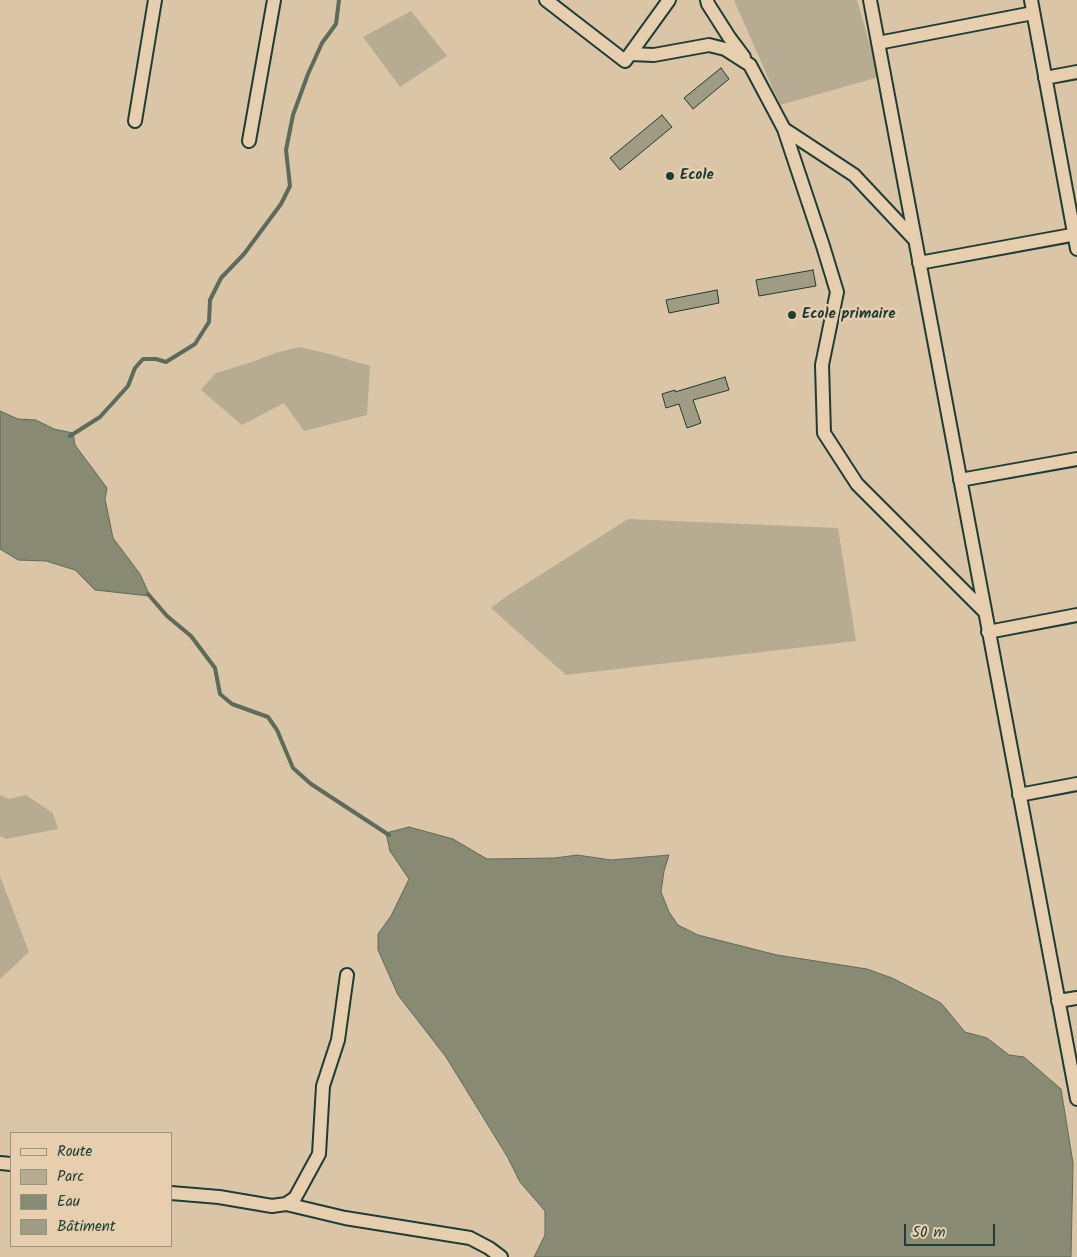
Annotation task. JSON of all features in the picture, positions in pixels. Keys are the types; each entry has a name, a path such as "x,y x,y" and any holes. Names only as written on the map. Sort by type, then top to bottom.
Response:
{"street":[{"path":"135,121 155,0"},
{"path":"249,141 274,0"},
{"path":"546,0 625,61 669,0"},
{"path":"707,0 728,37 750,64 784,129 823,246 836,292 822,366 824,433 857,484 984,611"},
{"path":"870,0 1077,1100"},
{"path":"878,43 1032,6 1076,235 1077,249"},
{"path":"630,54 654,55 708,45 725,48 750,64"},
{"path":"1045,78 1077,72"},
{"path":"784,129 854,175 915,240"},
{"path":"919,263 1076,235"},
{"path":"960,480 1077,459"},
{"path":"988,632 1077,614"},
{"path":"1019,795 1077,784"},
{"path":"286,1204 295,1198 319,1154 323,1086 338,1040 347,975"},
{"path":"1058,1001 1077,998"},
{"path":"172,1193 219,1196 272,1206 286,1204 345,1218 470,1238 489,1248 500,1257"}],"green space":[{"path":"734,0 857,0 879,77 780,105"},
{"path":"411,11 447,56 400,87 363,37"},
{"path":"299,347 370,366 367,415 304,431 284,403 242,425 201,390 216,373"},
{"path":"628,519 838,528 856,641 566,675 491,608"},
{"path":"0,795 9,799 26,795 53,813 58,829 6,839 0,836"},
{"path":"0,876 29,952 0,979"}],"water":[{"path":"0,411 18,419 36,420 54,429 73,433 75,445 107,488 105,499 113,538 140,574 150,596 95,590 75,570 46,561 18,560 0,549"},
{"path":"409,827 453,839 487,859 555,858 577,855 611,860 669,855 664,871 661,892 669,912 678,925 698,935 777,955 867,969 892,978 941,1003 965,1032 987,1038 1009,1055 1024,1057 1061,1089 1073,1163 1071,1257 534,1257 545,1235 545,1211 520,1182 507,1156 446,1057 398,995 378,950 378,934 391,916 409,879 390,851 386,833"}],"building":[{"path":"721,68 729,79 693,109 684,98"},
{"path":"662,115 672,127 620,170 610,158"},
{"path":"813,270 816,286 759,296 756,280"},
{"path":"717,290 719,303 669,313 666,300"},
{"path":"725,377 729,390 693,400 701,423 687,428 679,404 666,408 662,394"}],"waterway":[{"path":"70,436 100,417 128,386 135,368 143,359 156,359 166,362 195,344 209,322 210,300 221,278 244,254 281,204 290,186 286,150 293,115 322,43 336,24 339,0"},
{"path":"148,594 167,616 191,636 215,668 220,694 232,704 268,717 277,730 293,768 311,784 389,835"}],"place":[{"name":"Ecole","path":"670,176"},
{"name":"Ecole primaire","path":"792,315"}]}
